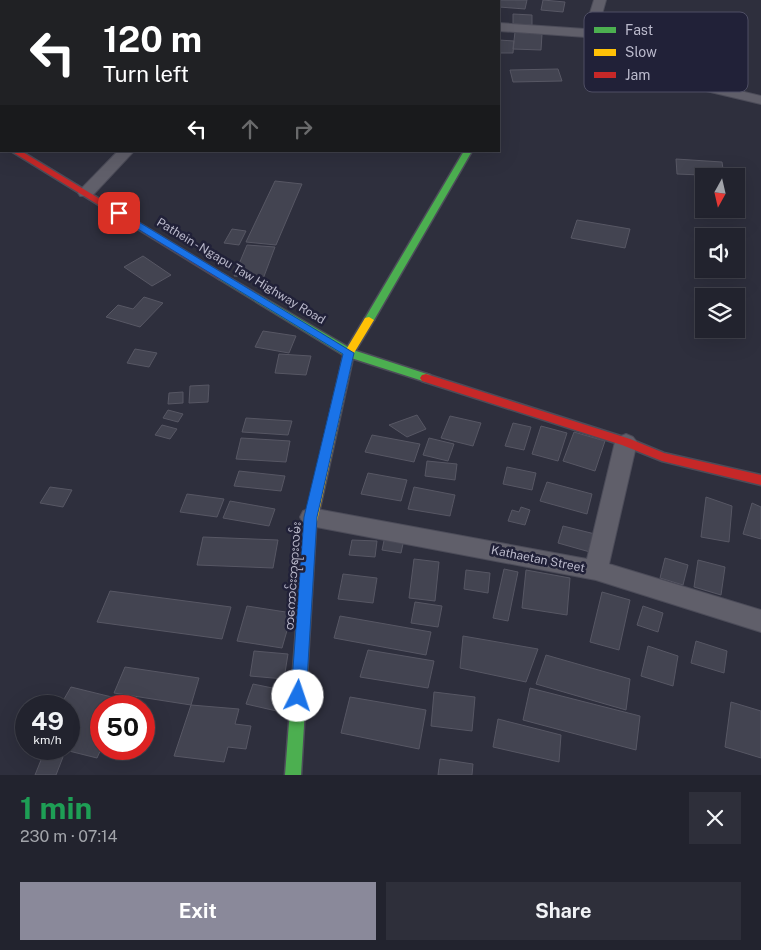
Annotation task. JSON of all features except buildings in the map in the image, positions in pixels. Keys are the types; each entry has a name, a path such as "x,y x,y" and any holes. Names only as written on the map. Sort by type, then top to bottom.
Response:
{"main road":[{"name":"Pathein - Ngapu Taw Highway Road","path":"17,152 349,353 626,442 662,457 761,480"},
{"name":"တကောင်းဘုရားလမ်း","path":"293,775 311,517 349,353 467,152"}],"street":[{"path":"596,12 600,0"},
{"path":"500,27 584,33"},
{"path":"728,92 761,100"},
{"path":"86,193 126,152"},
{"path":"596,570 626,442"},
{"name":"Kathaetan Street","path":"311,517 596,570 761,621"}],"traffic: fast":[{"path":"369,320 467,152"},
{"path":"223,277 349,353 426,378"},
{"path":"293,775 310,526"}],"traffic: slow":[{"path":"310,526 349,353 369,320"}],"traffic: jam":[{"path":"17,152 223,277"},
{"path":"426,378 626,442 662,457 761,480"}],"route":[{"path":"119,213 349,353 311,517 298,696"}]}
